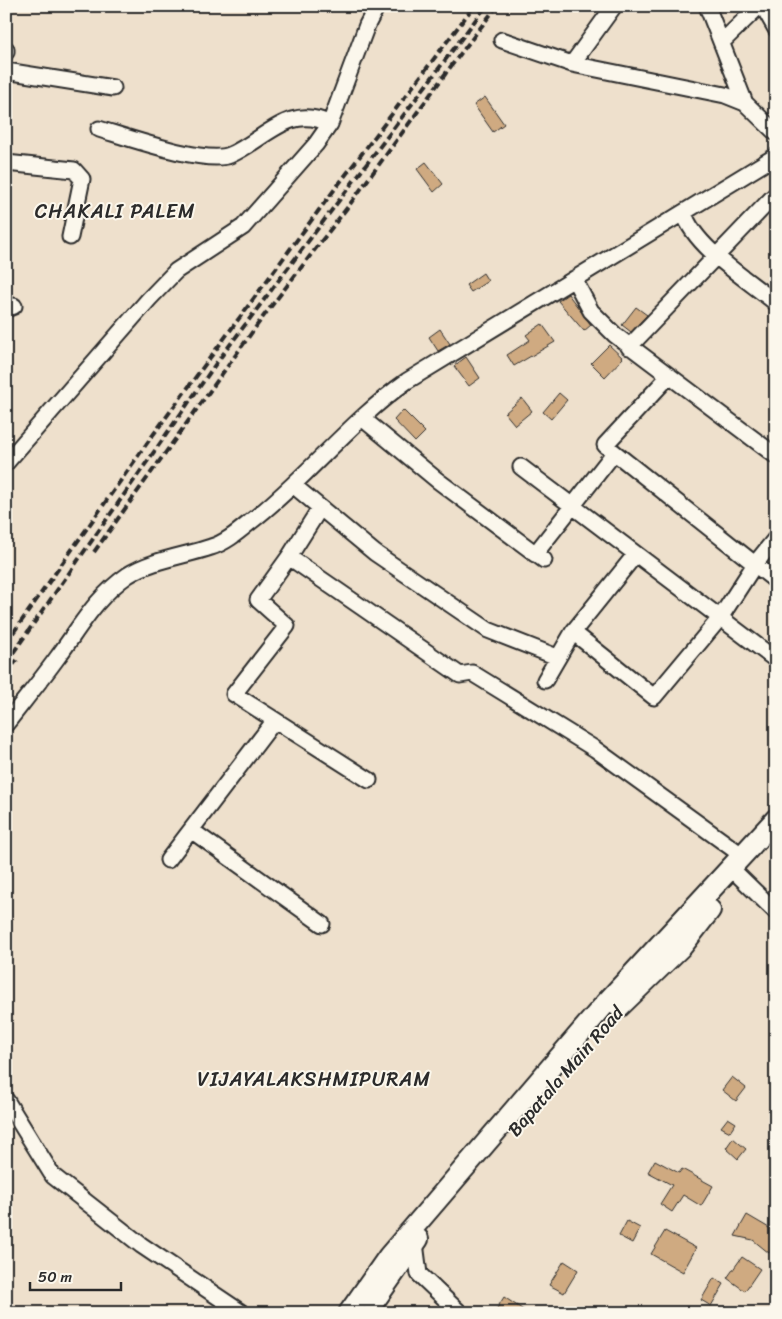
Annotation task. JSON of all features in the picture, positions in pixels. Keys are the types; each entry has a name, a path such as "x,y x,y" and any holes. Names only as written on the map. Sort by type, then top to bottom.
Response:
{"main road":[{"name":"Bapatala Main Road","path":"366,1313 415,1243 618,1007 683,944 737,867 771,826"},
{"name":"Bapatala Main Road","path":"349,1313 389,1256 615,992 737,867"}],"street":[{"path":"8,456 176,271 243,226 316,144 330,124 367,25 377,6"},
{"path":"572,64 614,6"},
{"path":"707,6 746,103 776,133"},
{"path":"722,42 759,6"},
{"path":"763,6 776,29"},
{"path":"502,40 572,64 701,90 746,103"},
{"path":"6,71 113,88"},
{"path":"99,129 189,155 228,156 290,119 305,116 317,117 330,124"},
{"path":"6,724 56,659 97,600 130,574 179,556 212,547 235,534 293,485 381,399 407,381 776,156"},
{"path":"6,163 74,170 82,179 70,237"},
{"path":"629,347 773,197"},
{"path":"684,212 688,226 717,255 776,303"},
{"path":"574,279 591,311 629,347 776,456"},
{"path":"669,376 605,445 776,581"},
{"path":"362,418 438,480 540,557 573,506 614,453"},
{"path":"521,466 635,555 776,660"},
{"path":"293,485 375,553 488,630 557,657"},
{"path":"320,508 289,557 258,600 287,626 234,694 369,780"},
{"path":"573,632 654,697 720,618 755,564 776,538"},
{"path":"545,680 573,632 635,555"},
{"path":"289,557 460,675 472,672 595,749 737,867 776,912"},
{"path":"168,860 275,720"},
{"path":"191,830 322,924"},
{"path":"6,1100 53,1176 141,1244 242,1313"},
{"path":"415,1243 419,1274 460,1313"}],"building":[{"path":"485,97 504,124 493,132 474,105"},
{"path":"426,162 443,184 434,192 417,169"},
{"path":"483,273 488,281 471,292 466,285"},
{"path":"568,294 591,325 584,331 558,301"},
{"path":"636,307 647,315 631,332 622,325"},
{"path":"542,324 555,342 514,366 507,355 530,340 526,335"},
{"path":"440,329 450,344 438,351 429,337"},
{"path":"609,345 623,358 605,377 591,363"},
{"path":"466,357 480,378 469,386 454,366"},
{"path":"559,393 567,400 551,419 543,412"},
{"path":"522,398 532,411 515,425 505,413"},
{"path":"403,410 425,432 415,442 394,420"},
{"path":"732,1077 746,1088 736,1101 722,1090"},
{"path":"728,1118 736,1123 730,1132 721,1127"},
{"path":"733,1138 746,1149 738,1159 726,1148"},
{"path":"655,1160 679,1173 682,1169 713,1186 701,1206 683,1195 672,1212 660,1204 672,1185 648,1172"},
{"path":"747,1215 776,1232 776,1243 769,1253 753,1240 735,1236"},
{"path":"627,1221 640,1228 632,1243 619,1236"},
{"path":"665,1231 696,1248 683,1272 651,1254"},
{"path":"742,1257 760,1269 745,1291 727,1278"},
{"path":"564,1261 578,1270 564,1293 549,1285"},
{"path":"714,1278 724,1284 711,1306 701,1300"},
{"path":"504,1297 528,1313 494,1313"}],"railway":[{"path":"6,643 150,439 319,210 474,6"},
{"path":"6,663 217,362 486,6"},
{"path":"442,78 497,6"},
{"path":"94,552 263,317 350,204 446,73"},
{"path":"6,674 17,660"}],"district":[{"name":"CHAKALI PALEM","path":"115,211"},
{"name":"VIJAYALAKSHMIPURAM","path":"314,1079"}]}
